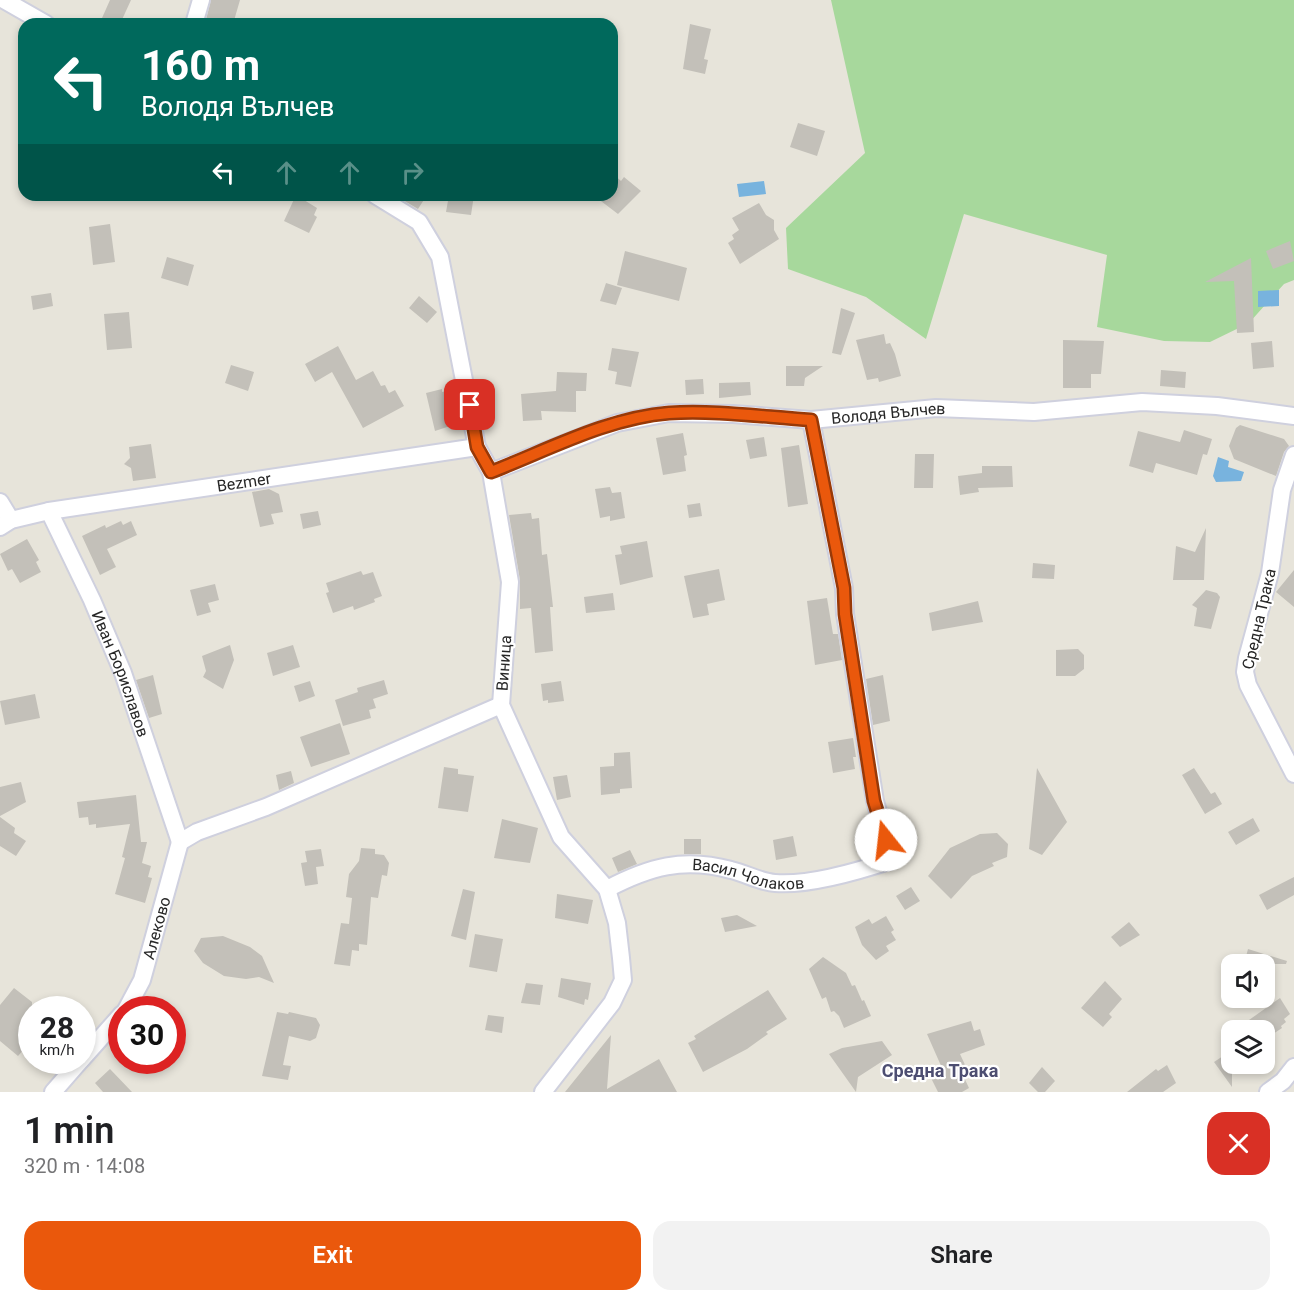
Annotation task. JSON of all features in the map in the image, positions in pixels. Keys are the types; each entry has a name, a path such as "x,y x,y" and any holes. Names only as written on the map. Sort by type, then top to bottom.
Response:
{"street":[{"path":"4,0 36,18"},
{"path":"196,18 201,0"},
{"name":"Виница","path":"385,201 419,222 440,257 477,447 491,472 510,582 501,705 561,837 608,889 617,923 623,980 612,1003 543,1092"},
{"name":"Володя Вълчев","path":"491,472 616,423 669,413 733,414 811,420 936,408 1034,412 1142,402 1217,406 1294,416"},
{"name":"Васил Чолаков","path":"608,889 640,871 685,862 729,869 774,883 818,879 892,860 874,801 845,614 844,588 811,420"},
{"name":"Bezmer","path":"6,524 49,512 477,447"},
{"name":"Средна Трака","path":"1294,455 1282,490 1270,573 1254,625 1245,672 1248,685 1294,774"},
{"path":"0,502 6,524"},
{"name":"Иван Бориславов","path":"49,512 92,600 123,673 180,842"},
{"path":"180,842 197,832 266,807 501,705"},
{"name":"Алеково","path":"133,996 142,980 180,842"},
{"path":"96,1044 108,1030"},
{"path":"1268,1092 1283,1081 1294,1067"},
{"path":"53,1092 69,1074"}],"green space":[{"path":"831,0 1294,0 1294,280 1284,284 1249,323 1210,342 1164,341 1097,327 1107,255 964,214 926,339 866,297 788,269 786,228 865,153"}],"water":[{"path":"764,181 766,194 739,197 737,184"},
{"path":"1279,290 1279,306 1258,307 1258,291"},
{"path":"1218,457 1229,461 1228,467 1244,472 1241,481 1216,482 1213,476"}],"building":[{"path":"110,0 131,0 123,18 102,18"},
{"path":"211,0 240,0 235,18 206,18"},
{"path":"690,24 711,29 704,59 708,60 705,74 683,69"},
{"path":"798,123 825,131 817,156 790,147"},
{"path":"624,177 641,191 618,214 601,201 618,201 618,178 621,181"},
{"path":"293,201 306,201 317,208 314,215 317,217 309,233 284,221"},
{"path":"405,201 423,201 418,209"},
{"path":"448,201 473,201 471,215 446,212"},
{"path":"759,203 766,215 774,220 774,230 779,239 740,264 728,243 734,239 732,235 739,230 732,218"},
{"path":"110,224 115,262 93,265 89,227"},
{"path":"1290,241 1294,261 1273,269 1266,251"},
{"path":"625,251 687,268 679,301 617,285"},
{"path":"167,257 194,265 188,286 161,278"},
{"path":"1251,258 1254,332 1237,333 1234,281 1205,282"},
{"path":"606,283 622,288 616,305 600,301"},
{"path":"51,293 53,306 33,310 31,296"},
{"path":"419,296 437,312 427,323 409,308"},
{"path":"841,308 855,313 841,355 832,353"},
{"path":"129,312 132,348 107,350 104,314"},
{"path":"884,334 886,344 890,343 895,354 901,376 879,382 878,378 867,380 856,340"},
{"path":"1063,340 1104,341 1101,374 1091,374 1091,388 1063,388"},
{"path":"1272,341 1274,367 1253,369 1251,343"},
{"path":"338,346 356,380 373,371 381,386 385,385 389,393 395,390 404,406 363,428 332,372 315,382 305,364"},
{"path":"612,348 639,352 631,387 615,384 617,372 608,370"},
{"path":"231,365 254,372 248,391 225,383"},
{"path":"786,366 823,366 805,378 804,386 786,386"},
{"path":"1161,370 1186,372 1185,388 1160,386"},
{"path":"557,372 587,373 586,391 576,391 576,412 541,411 542,420 523,421 521,394 556,391"},
{"path":"703,379 704,394 686,395 685,380"},
{"path":"750,382 751,395 719,398 719,383"},
{"path":"442,389 442,392 455,389 460,412 456,413 459,423 435,431 426,393"},
{"path":"1240,425 1284,439 1289,446 1284,452 1276,476 1234,459 1229,446 1236,428"},
{"path":"1184,430 1212,439 1207,455 1203,454 1197,475 1156,463 1153,473 1129,466 1138,431 1180,442"},
{"path":"683,433 687,455 684,456 686,471 663,475 656,438"},
{"path":"764,437 767,456 750,459 746,440"},
{"path":"151,444 156,478 133,481 131,468 124,464 130,458 129,447"},
{"path":"799,445 808,504 788,507 781,448"},
{"path":"915,454 934,454 933,488 914,488"},
{"path":"982,466 1012,466 1013,487 978,488 979,492 960,495 958,476 982,473"},
{"path":"610,487 612,493 621,492 625,518 610,521 610,516 600,518 595,489"},
{"path":"269,489 279,494 283,512 271,514 274,524 260,527 252,492"},
{"path":"700,503 702,516 689,518 687,505"},
{"path":"318,511 321,525 303,529 300,514"},
{"path":"531,513 532,519 539,518 542,555 547,554 553,607 550,607 553,651 535,653 531,608 520,609 520,580 509,515"},
{"path":"121,521 123,525 131,521 137,535 107,549 116,567 100,575 82,536 105,525 106,528"},
{"path":"1206,528 1204,580 1173,580 1176,546 1195,552"},
{"path":"27,539 39,560 36,562 41,572 20,583 12,569 8,571 0,554"},
{"path":"647,541 653,577 620,585 615,555 622,554 620,546"},
{"path":"1033,563 1055,565 1054,579 1032,578"},
{"path":"719,569 725,600 707,604 709,615 693,618 684,576"},
{"path":"1294,570 1294,607 1276,592"},
{"path":"361,571 363,575 373,572 382,596 374,599 375,602 354,610 353,606 333,613 326,593 329,592 326,583"},
{"path":"215,584 219,600 208,603 211,612 197,616 190,590"},
{"path":"1206,590 1217,593 1220,597 1211,629 1194,626 1197,608 1192,605"},
{"path":"613,593 615,610 586,613 584,597"},
{"path":"827,598 833,634 838,634 842,660 815,665 807,601"},
{"path":"978,601 983,622 932,631 929,613"},
{"path":"230,645 234,660 223,689 203,677 206,671 202,656"},
{"path":"293,645 300,667 273,676 267,653"},
{"path":"1078,649 1084,655 1084,669 1075,676 1056,676 1056,650"},
{"path":"153,675 162,714 149,718 136,680"},
{"path":"883,675 890,721 873,725 866,679"},
{"path":"384,680 388,694 373,699 376,708 369,710 371,718 343,726 335,700 358,692 357,688"},
{"path":"310,681 315,696 299,702 294,686"},
{"path":"561,681 564,701 548,703 548,700 543,701 541,684"},
{"path":"35,694 40,718 5,725 0,701"},
{"path":"340,723 350,754 311,767 300,737"},
{"path":"853,738 855,769 833,773 828,742"},
{"path":"630,752 632,788 620,789 620,793 601,795 600,767 614,766 614,753"},
{"path":"444,767 458,769 458,774 474,776 468,812 438,808"},
{"path":"1037,768 1067,822 1042,855 1029,849"},
{"path":"1194,768 1211,794 1215,792 1222,804 1205,814 1182,775"},
{"path":"291,771 294,783 279,790 276,775"},
{"path":"567,775 571,797 557,800 553,777"},
{"path":"21,782 26,802 0,816 0,787"},
{"path":"136,795 141,842 147,842 142,863 151,866 148,877 152,878 145,903 115,894 125,858 122,857 130,824 96,828 96,824 89,825 88,817 79,818 77,802"},
{"path":"0,817 15,828 14,833 26,841 16,856 0,846"},
{"path":"1253,818 1260,831 1236,845 1228,832"},
{"path":"502,819 538,828 530,863 494,858"},
{"path":"997,833 1008,844 1007,857 992,863 994,866 972,876 951,899 928,876 950,848 980,834"},
{"path":"793,836 797,856 776,860 773,840"},
{"path":"684,839 701,839 701,854 684,854"},
{"path":"361,848 375,849 375,854 384,855 389,863 387,876 382,875 378,898 371,897 367,945 359,944 359,951 352,950 350,966 334,964 341,923 349,924 352,898 346,897 349,874 359,861"},
{"path":"321,849 324,866 316,867 318,884 305,886 301,863 307,862 305,851"},
{"path":"630,850 637,864 618,872 612,858"},
{"path":"1294,877 1294,895 1267,910 1259,895"},
{"path":"911,887 920,901 905,910 896,896"},
{"path":"463,889 475,892 466,940 451,936"},
{"path":"557,894 593,900 588,924 555,918"},
{"path":"737,915 757,926 725,932 721,918"},
{"path":"886,916 894,930 891,932 896,940 886,946 889,951 876,960 862,945 855,927 869,919 872,924"},
{"path":"1129,922 1140,935 1120,947 1111,937"},
{"path":"475,934 503,939 497,972 469,967"},
{"path":"223,936 250,947 262,956 274,983 259,977 246,979 224,976 203,963 194,951 201,938"},
{"path":"1248,949 1264,954 1247,954"},
{"path":"823,957 846,973 852,986 855,985 862,1001 864,1000 871,1016 844,1028 839,1016 834,1011 831,1012 826,997 822,999 809,969"},
{"path":"1275,957 1287,961 1286,964 1275,964"},
{"path":"561,978 591,983 588,1000 585,999 584,1005 558,997"},
{"path":"1105,981 1122,999 1109,1014 1112,1017 1103,1027 1081,1008"},
{"path":"526,983 543,985 540,1005 521,1003"},
{"path":"14,988 24,996 18,996 18,1056 0,1041 0,1005"},
{"path":"768,990 787,1019 766,1032 768,1034 747,1049 703,1072 688,1043 696,1039 694,1036"},
{"path":"1280,998 1290,1014 1284,1019 1286,1022 1281,1026 1282,1028 1275,1033 1275,1020 1249,1020 1266,1008 1275,1008 1275,1002"},
{"path":"277,1012 288,1014 289,1012 316,1018 320,1025 316,1038 310,1041 289,1036 283,1065 291,1066 288,1080 262,1076"},
{"path":"488,1015 504,1017 502,1033 485,1030"},
{"path":"971,1021 974,1031 980,1029 985,1045 960,1054 966,1067 960,1069 969,1088 962,1092 938,1092 929,1074 942,1068 927,1034"},
{"path":"611,1035 607,1089 659,1059 677,1092 565,1092"},
{"path":"882,1041 892,1055 858,1077 856,1092 829,1054 842,1048"},
{"path":"1221,1057 1221,1072 1214,1062"},
{"path":"1167,1065 1176,1083 1163,1092 1127,1092 1156,1069 1158,1071"},
{"path":"1042,1067 1055,1081 1045,1092 1038,1092 1029,1083"},
{"path":"108,1071 108,1074 115,1074 132,1092 103,1092 95,1083"},
{"path":"1223,1074 1232,1074 1232,1087"}],"district":[{"name":"Средна Трака","path":"940,1070"}],"route":[{"path":"470,405 477,447 491,472 616,423 669,413 733,414 811,420 844,588 845,614 874,801 886,840"}]}
